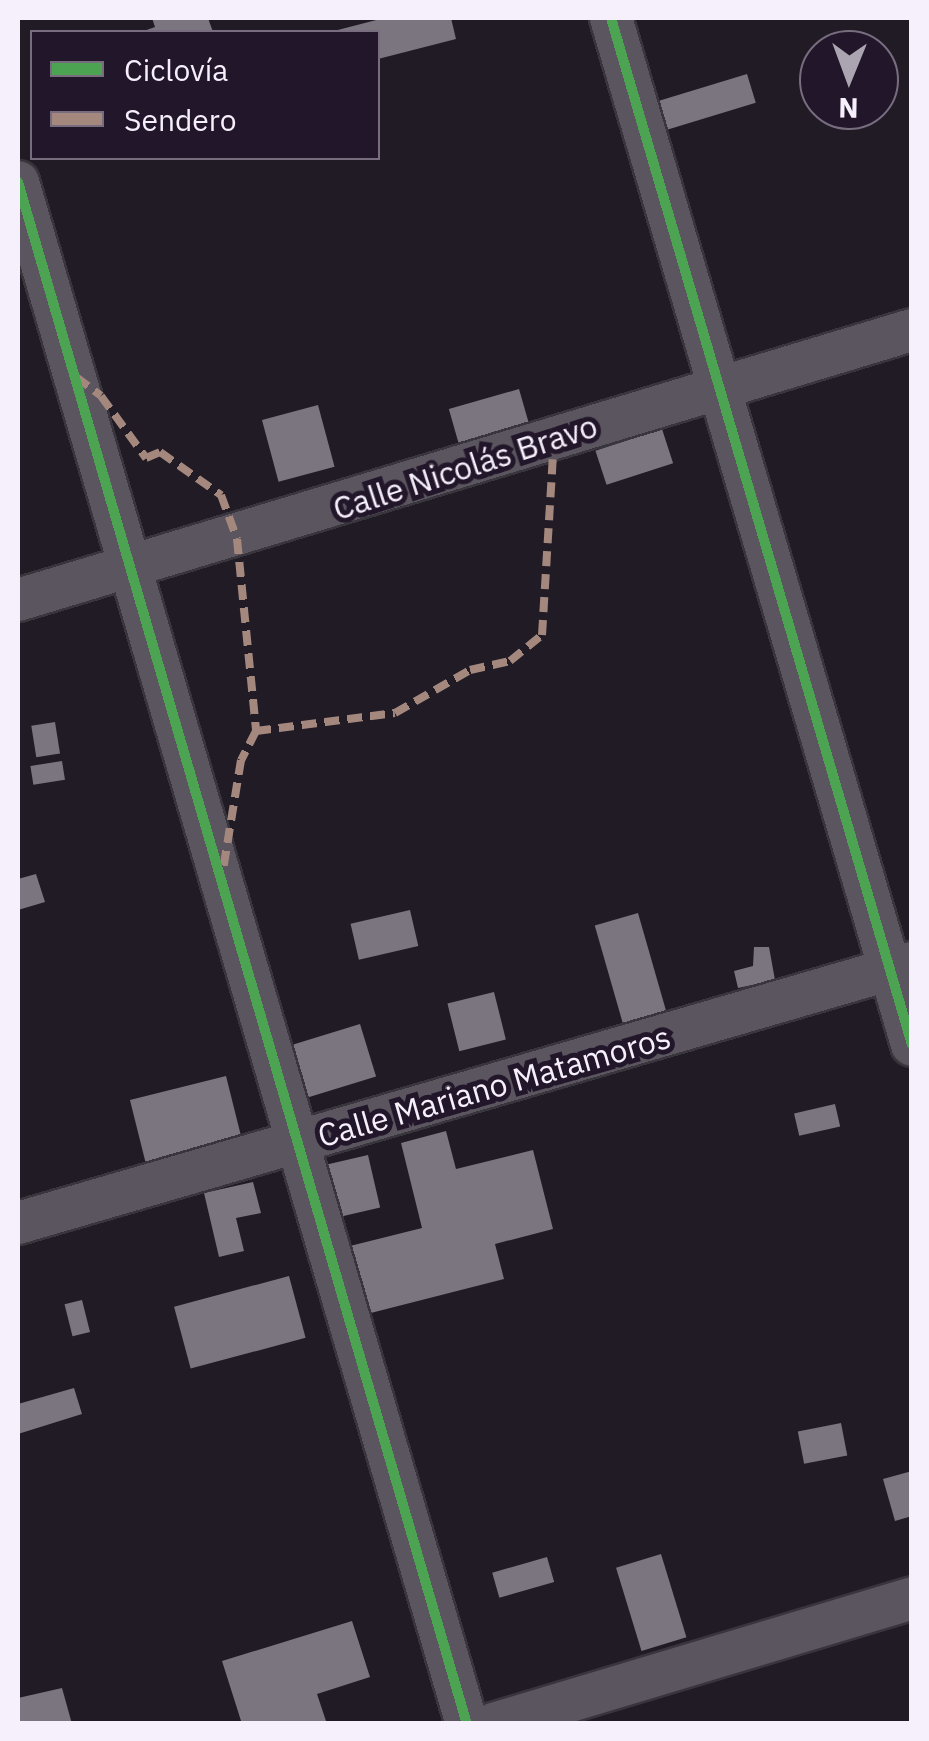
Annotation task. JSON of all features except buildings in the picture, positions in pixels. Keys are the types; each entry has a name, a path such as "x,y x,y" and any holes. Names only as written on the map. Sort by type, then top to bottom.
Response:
{"street":[{"path":"611,18 712,384 900,966 912,1045"},
{"path":"18,182 292,1146 467,1724"},
{"name":"Calle Nicolás Bravo","path":"18,600 128,571 712,384 912,330"},
{"name":"Calle Mariano Matamoros","path":"18,1224 900,966"},
{"path":"493,1724 912,1598"}],"marked path":[{"path":"76,377 101,396 146,458 160,452 221,495 237,539 256,731 241,760 223,870"},
{"path":"256,731 395,713 470,670 510,661 542,635 554,441"}],"cycle path":[{"path":"611,18 912,1045"},
{"path":"18,182 467,1724"}]}
